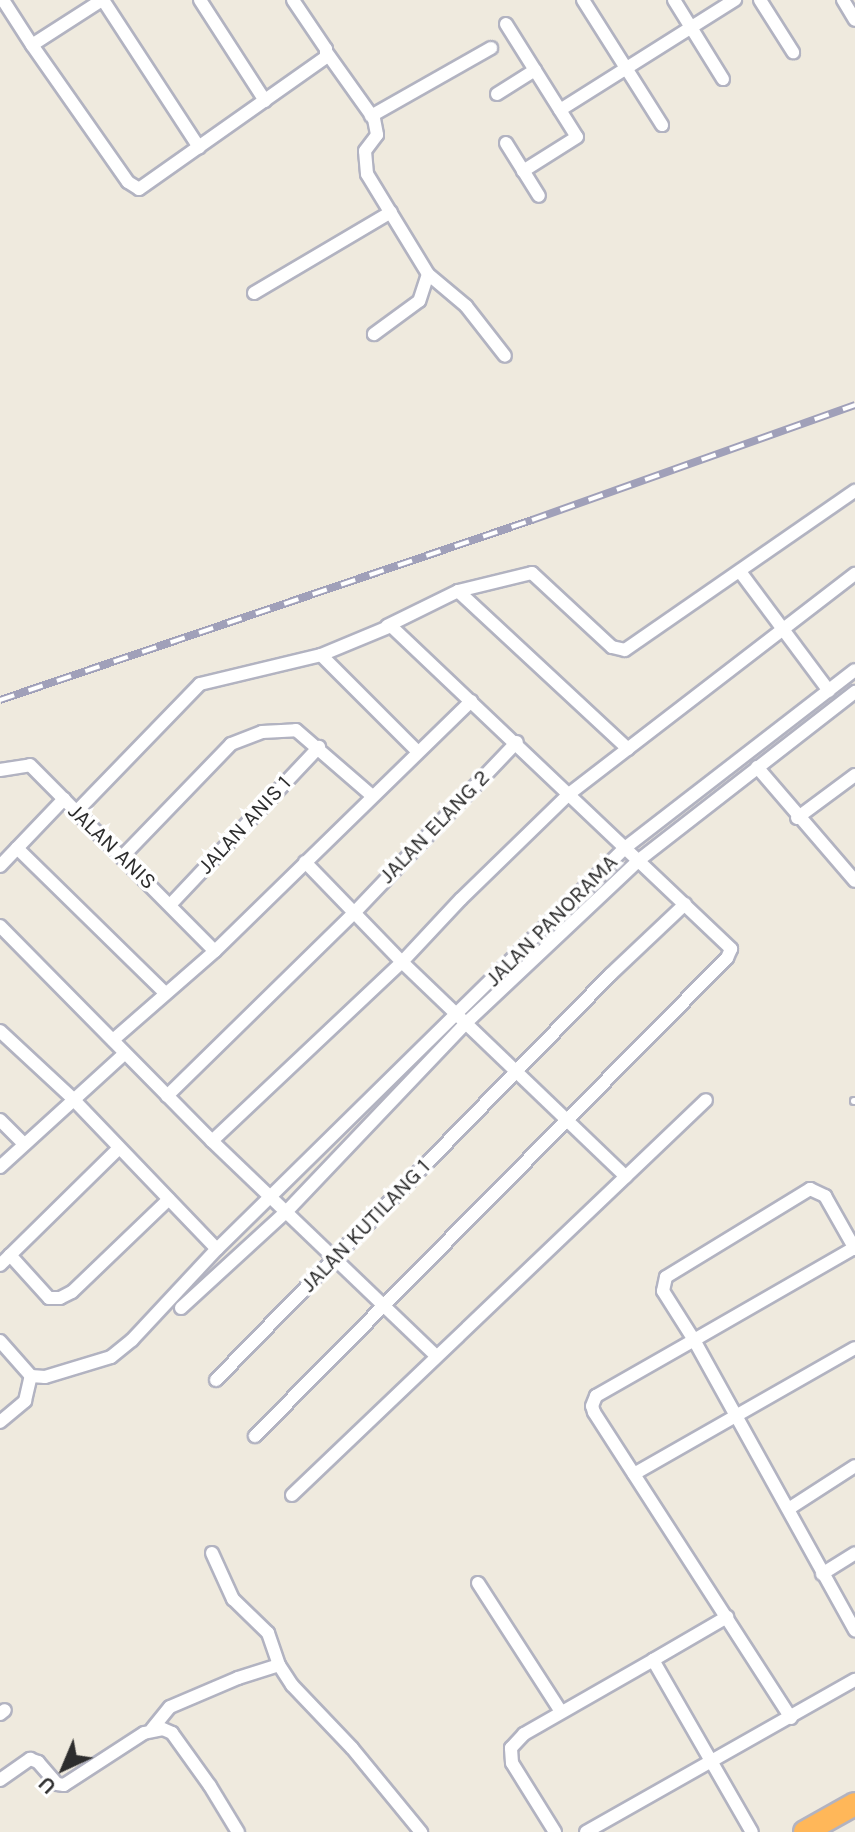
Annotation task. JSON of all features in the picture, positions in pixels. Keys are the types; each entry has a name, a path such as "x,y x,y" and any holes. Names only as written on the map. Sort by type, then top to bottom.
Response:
{"highway":[{"path":"805,1832 855,1804"}],"street":[{"path":"3,0 135,189 143,188 321,64 327,53"},
{"path":"32,45 102,0 199,147"},
{"path":"200,0 265,101"},
{"path":"293,0 371,116 377,135 365,151 364,163 391,212 428,274 466,306 505,356"},
{"path":"583,0 662,125"},
{"path":"674,0 723,79"},
{"path":"560,110 735,0"},
{"path":"760,0 793,52"},
{"path":"843,0 855,20"},
{"path":"506,24 577,137 523,171"},
{"path":"371,116 491,48"},
{"path":"497,94 535,70"},
{"path":"506,143 539,196"},
{"path":"254,293 391,212"},
{"path":"374,334 419,301 428,274"},
{"path":"77,811 191,690 216,678 321,655 458,591 532,573 620,651 741,573 855,491"},
{"path":"741,573 829,691"},
{"path":"212,1141 402,962 569,794 855,574"},
{"path":"458,591 628,749"},
{"path":"255,1436 326,1368 382,1306 731,952 729,946 517,742 395,628 387,626"},
{"path":"321,655 418,752"},
{"name":"JALAN PANORAMA","path":"31,1376 45,1377 111,1357 132,1340 270,1197 462,1019 626,847 855,670"},
{"path":"181,1308 287,1211 462,1019 639,860 855,692"},
{"path":"113,1040 215,951 371,795 471,701"},
{"path":"122,857 231,744 262,732 293,730 319,747 371,795"},
{"name":"JALAN ELANG 2","path":"167,1096 354,913 517,742"},
{"name":"JALAN ANIS 1","path":"171,904 319,747"},
{"name":"JALAN ANIS","path":"0,770 30,765 215,951"},
{"path":"757,767 797,818 852,874"},
{"path":"797,818 855,775"},
{"path":"0,866 64,799"},
{"path":"17,848 165,993"},
{"path":"305,862 402,962 626,1177"},
{"name":"JALAN KUTILANG 1","path":"216,1380 515,1072 685,904"},
{"path":"0,926 212,1141 435,1355"},
{"path":"0,1031 72,1098 217,1249"},
{"path":"0,1167 72,1098 124,1054"},
{"path":"292,1495 362,1431 435,1355 706,1100"},
{"path":"0,1120 24,1144"},
{"path":"0,1265 118,1149"},
{"path":"791,1718 594,1412 593,1401 694,1340 854,1249 825,1196 810,1189 666,1277 663,1291 694,1340 738,1415 855,1630"},
{"path":"10,1255 49,1298 67,1296 169,1199"},
{"path":"0,1341 31,1376 25,1401 0,1422"},
{"path":"634,1474 855,1348"},
{"path":"790,1508 855,1466"},
{"path":"212,1553 233,1599 268,1633 279,1665 292,1685 352,1748 421,1832"},
{"path":"822,1574 855,1553"},
{"path":"478,1583 561,1712"},
{"path":"555,1832 510,1756 511,1748 524,1734 727,1617"},
{"path":"653,1660 752,1832"},
{"path":"0,1780 30,1759 38,1762 57,1784 64,1785 152,1729 170,1707 238,1678 279,1665"},
{"path":"586,1832 855,1680"},
{"path":"152,1729 172,1733 238,1832"}],"railway":[{"path":"0,700 532,520 855,405"}]}
